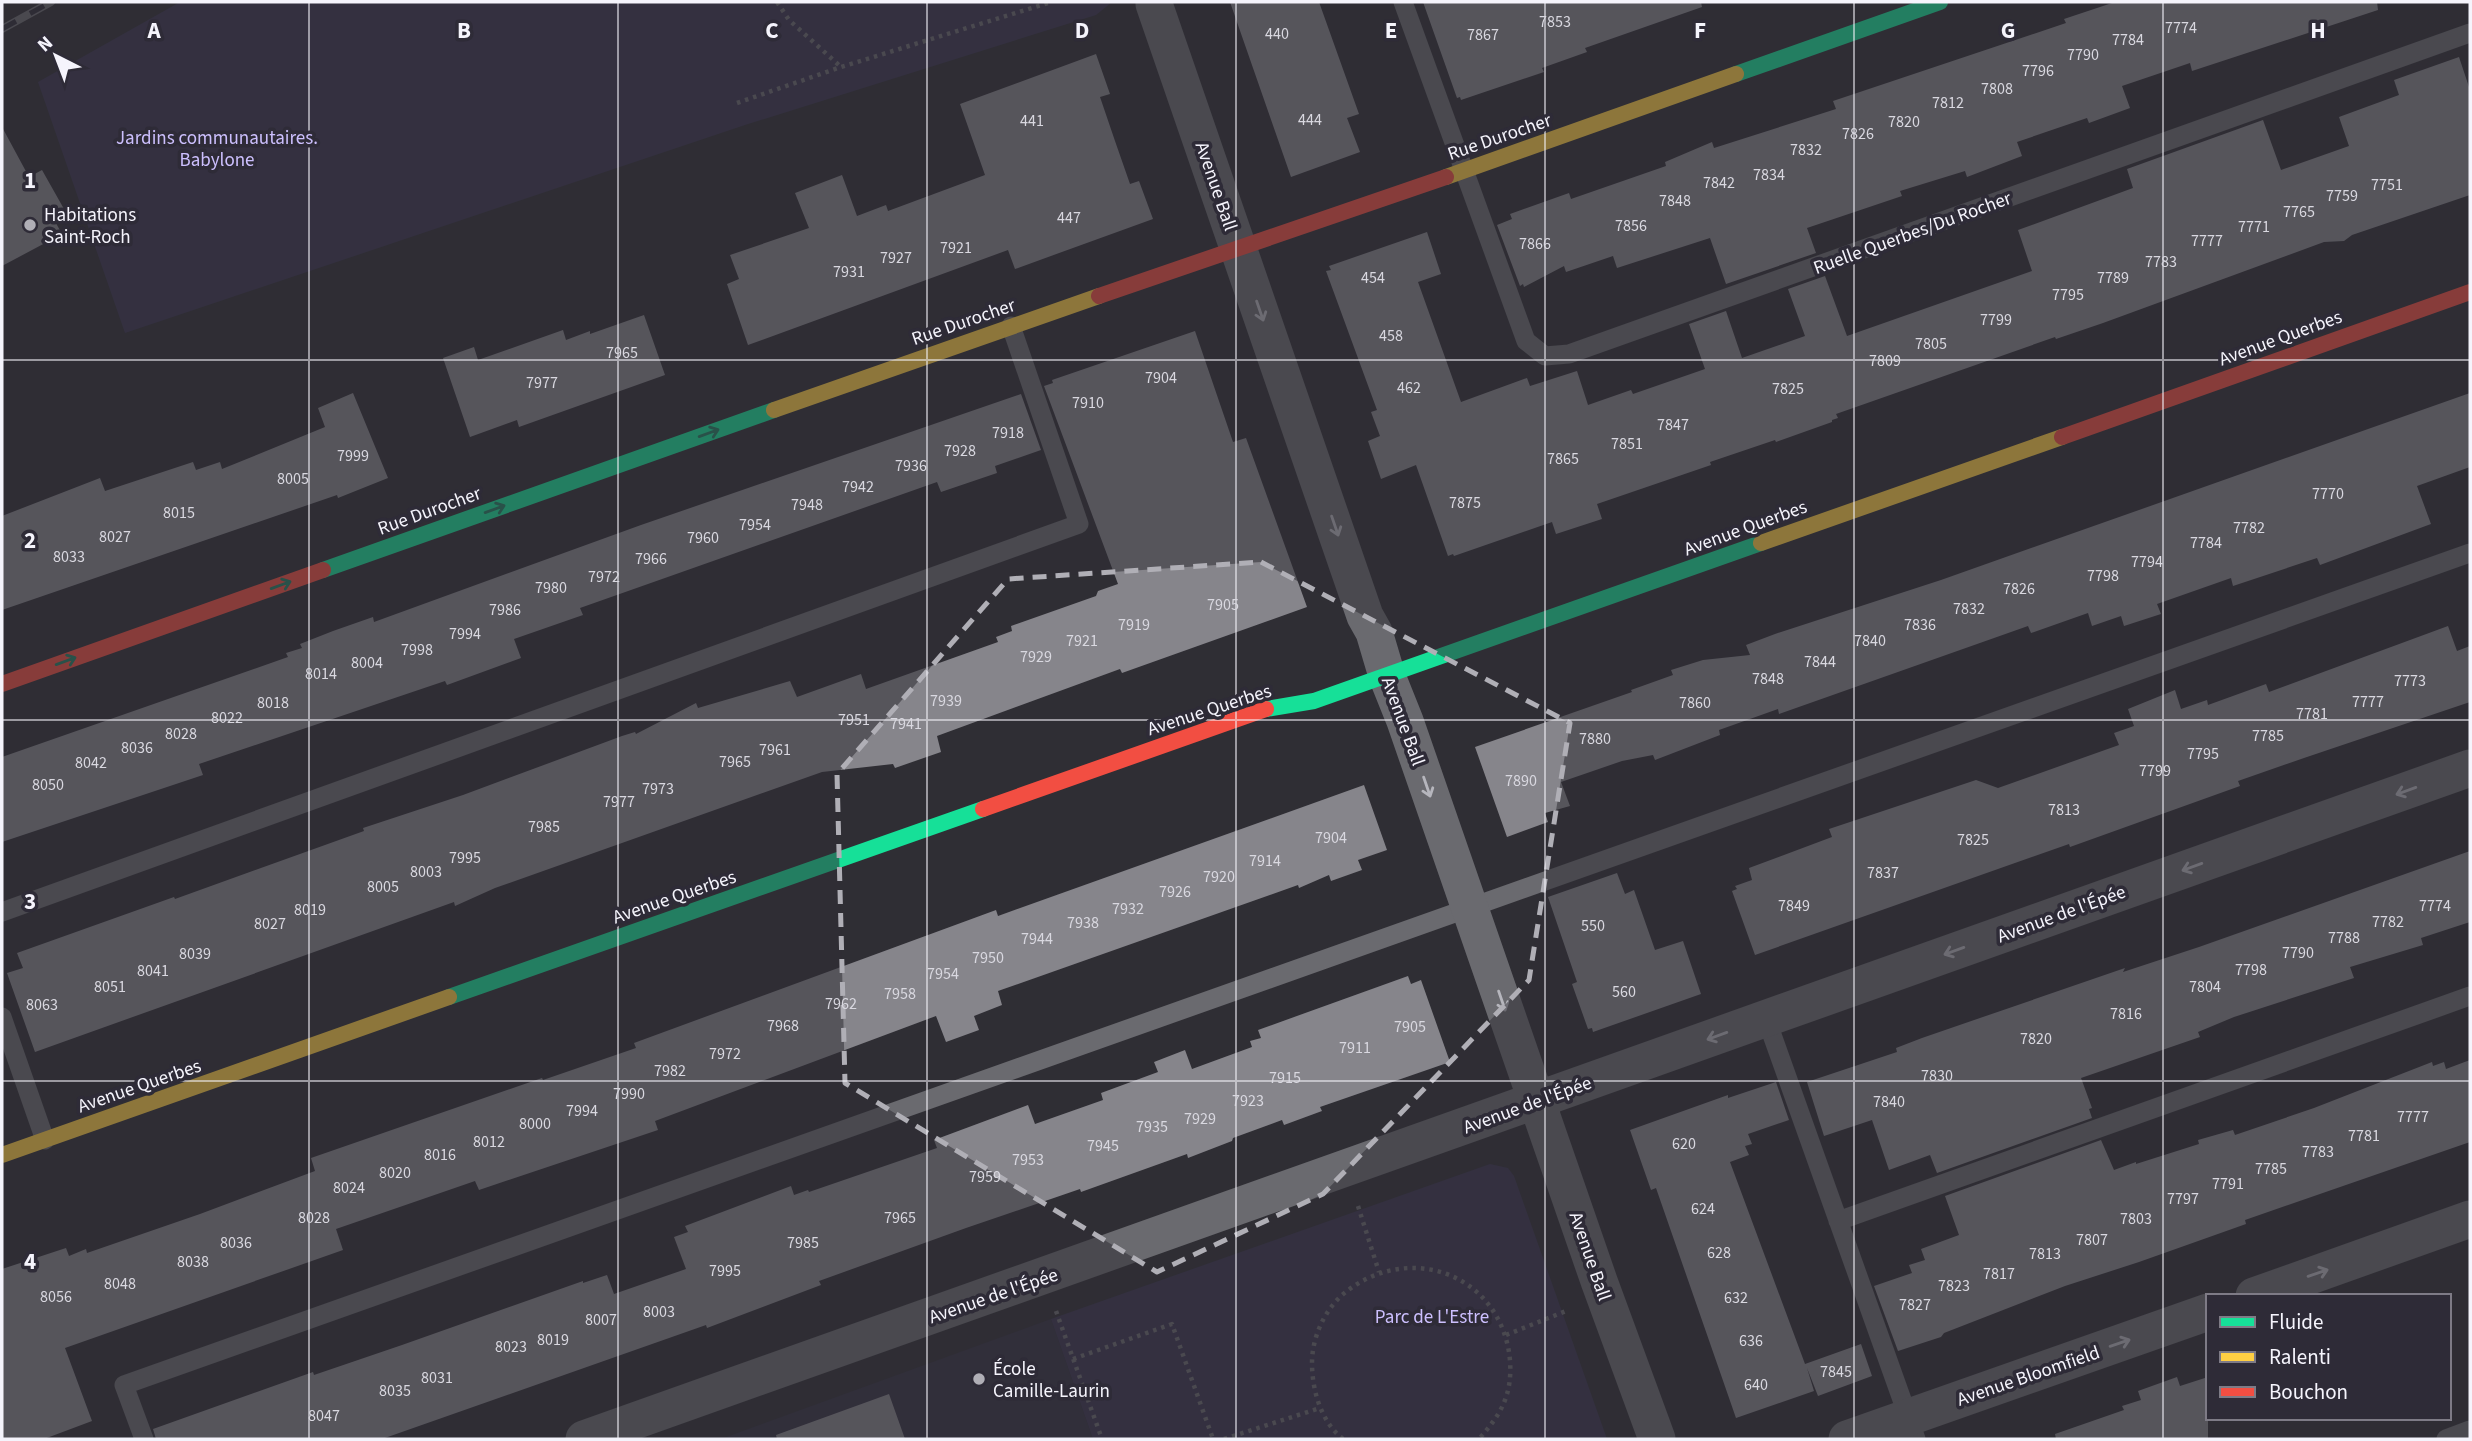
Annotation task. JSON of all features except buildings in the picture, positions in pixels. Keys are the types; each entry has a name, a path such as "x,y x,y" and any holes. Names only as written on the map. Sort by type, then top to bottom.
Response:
{"street":[{"name":"Rue Durocher","path":"2,684 1011,326 1464,171 1941,2"},
{"name":"Avenue Ball","path":"1155,3 1366,616 1374,632 1387,676 1405,721 1599,1281 1657,1439"},
{"name":"Avenue Querbes","path":"2,1155 1267,709 1314,701 1387,676 2470,292"},
{"name":"Avenue de l'Épée","path":"584,1439 634,1431 1537,1100 2470,768"},
{"path":"2260,1294 2470,1219"},
{"name":"Avenue Bloomfield","path":"1847,1439 1912,1428 2206,1313"}],"lane":[{"name":"Ruelle Querbes/Du Rocher","path":"1403,2 1526,341 1545,356 1569,354 2470,33"},
{"path":"2,912 1079,523 1011,326"},
{"path":"144,1439 124,1385 2470,553"},
{"path":"1838,1221 2470,996"},
{"path":"2,1017 45,1140"},
{"path":"1766,1018 1912,1428"},
{"path":"2446,1439 2470,1430"}],"path":[{"path":"777,2 789,20 841,67"},
{"path":"737,103 841,67 1051,2"},
{"path":"1357,1203 1379,1272"},
{"path":"1343,1439 1320,1408 1312,1381 1312,1353 1320,1327 1334,1303 1354,1284 1379,1272 1411,1266 1441,1271 1469,1285 1492,1307 1506,1335 1511,1364 1508,1393 1496,1419 1479,1439"},
{"path":"1055,1309 1102,1439"},
{"path":"1506,1335 1566,1311"},
{"path":"1073,1359 1172,1324 1213,1439"},
{"path":"1224,1439 1320,1408"}],"highlighted area":[{"path":"1261,562 1570,723 1529,980 1323,1194 1157,1272 845,1083 837,774 1008,579"}],"shaded area":[{"name":"École Camille-Laurin","path":"1051,1319 1093,1439 721,1439"}],"green space":[{"name":"Jardins communautaires. Babylone","path":"180,2 1112,2 1096,15 745,125 125,333 38,82"},
{"name":"Parc de L'Estre","path":"1490,1164 1508,1168 1514,1176 1607,1439 1093,1439 1051,1319"}],"railway":[{"path":"2,29 51,2"}],"traffic: fast":[{"path":"1736,74 1940,2"},
{"path":"323,570 774,410"},
{"path":"1266,709 1314,701 1761,543"},
{"path":"449,997 983,809"}],"traffic: slow":[{"path":"1446,177 1736,74"},
{"path":"774,410 1099,296"},
{"path":"1761,543 2062,437"},
{"path":"2,1155 449,997"}],"traffic: jam":[{"path":"1099,296 1446,177"},
{"path":"2062,437 2470,292"},
{"path":"2,684 323,570"},
{"path":"983,809 1266,709"}],"place":[{"name":"Habitations Saint-Roch","path":"30,225"},
{"name":"École Camille-Laurin","path":"979,1379"}]}
